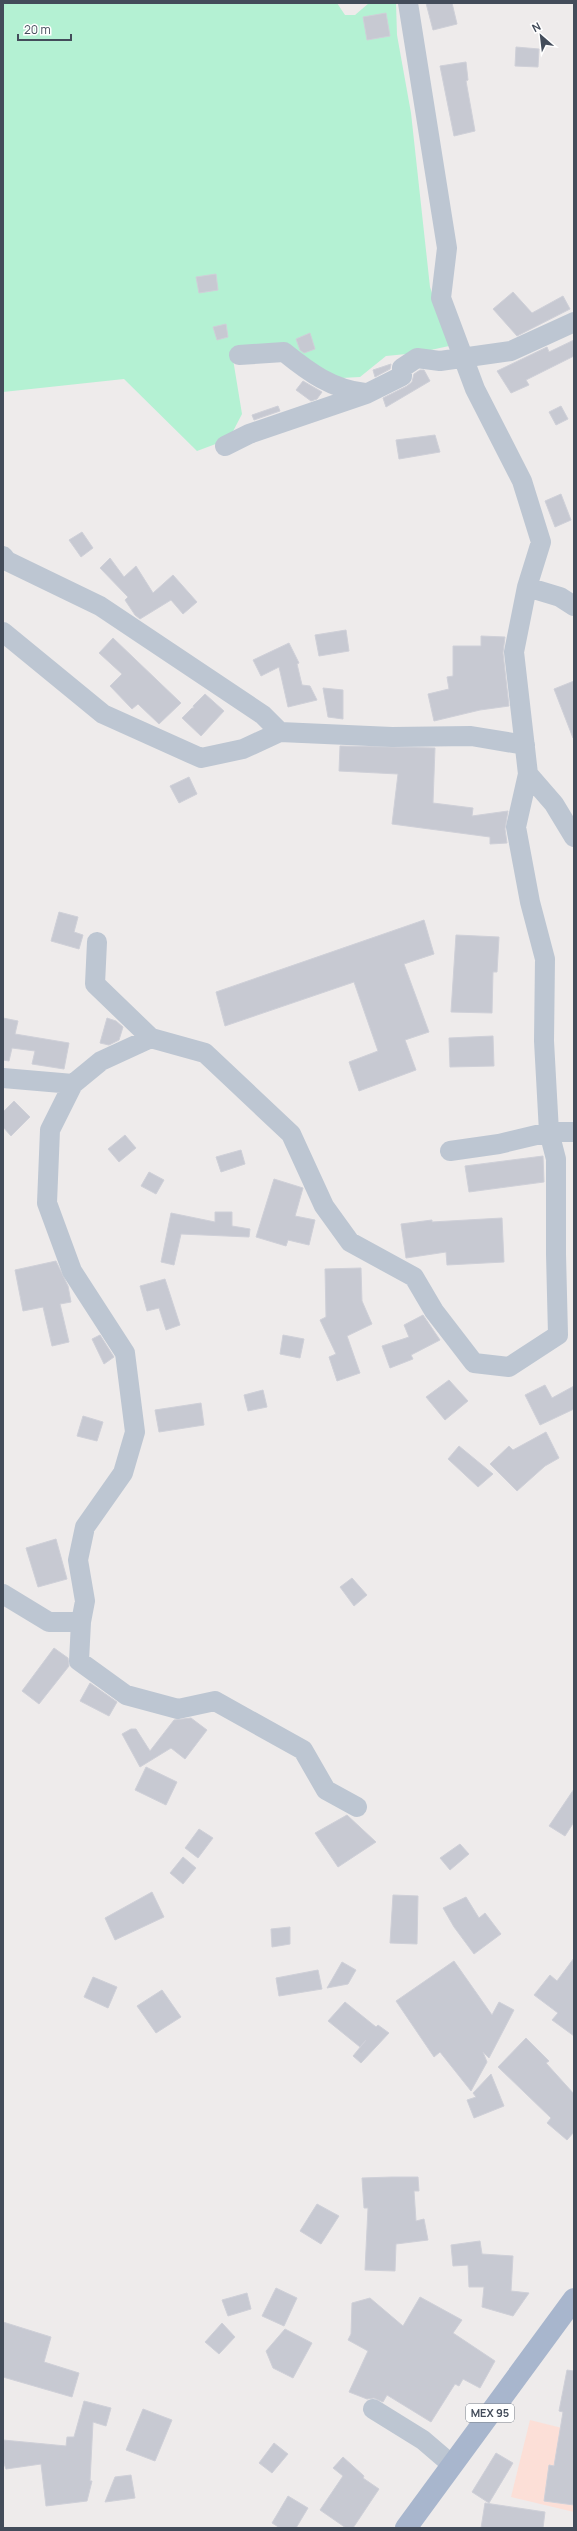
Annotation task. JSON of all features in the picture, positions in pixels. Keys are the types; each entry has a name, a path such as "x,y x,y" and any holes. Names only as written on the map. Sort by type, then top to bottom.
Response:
{"main road":[{"name":"MEX 95","path":"406,2528 451,2464 574,2299"}],"street":[{"path":"97,942 95,984 151,1038 205,1053 291,1134 324,1206 350,1242 414,1277 434,1311 474,1363 509,1367 558,1335 556,1159 549,1132 544,1041 545,959 530,902 516,827 528,774 514,652 527,587 541,542 522,481 474,389 441,298 447,248 408,3"},
{"path":"225,446 249,434 366,394 402,376 402,368 417,358 440,361 463,359 511,351 574,322"},
{"path":"239,355 284,352 314,376 346,391 366,394"},
{"path":"3,556 7,561 100,606 263,715 280,732"},
{"path":"527,587 560,598 574,606"},
{"path":"3,632 103,714 201,758 243,749 280,732 392,737 471,736 525,745"},
{"path":"528,774 554,804 574,837"},
{"path":"151,1038 101,1061 73,1084 50,1130 48,1203 72,1271 125,1353 135,1432 123,1473 85,1527 78,1560 85,1601 81,1622 79,1661 126,1695 178,1709 215,1701 303,1750 326,1790 357,1807"},
{"path":"3,1078 73,1084"},
{"path":"450,1151 499,1144 549,1132 574,1132"},
{"path":"3,1594 49,1622 81,1622"},
{"path":"373,2409 423,2440 451,2464"}],"shaded area":[{"path":"530,2420 574,2431 574,2512 511,2497"}],"green space":[{"path":"3,3 337,3 345,15 355,15 369,3 396,3 397,35 411,113 430,287 449,346 417,353 386,356 360,377 341,378 308,365 284,342 261,350 232,353 242,414 229,439 197,451 124,379 3,392"}],"building":[{"path":"426,3 452,3 457,24 433,30"},
{"path":"386,13 390,36 367,40 363,17"},
{"path":"516,47 539,49 538,67 515,66"},
{"path":"466,62 468,80 466,81 475,131 454,136 440,66"},
{"path":"216,274 218,290 199,293 196,277"},
{"path":"513,292 532,313 563,296 570,309 517,336 493,309"},
{"path":"226,324 228,337 217,340 213,327"},
{"path":"310,333 315,349 304,353 300,350 296,339"},
{"path":"574,340 574,356 526,380 529,385 511,393 497,371 547,347 549,352"},
{"path":"391,364 390,369 375,377 373,370"},
{"path":"420,370 424,370 430,381 386,407 383,398 407,386 412,382 414,374"},
{"path":"303,381 322,392 317,399 311,401 296,390"},
{"path":"278,406 280,411 254,420 252,415"},
{"path":"561,406 568,419 556,425 549,412"},
{"path":"435,435 440,452 399,459 396,440"},
{"path":"561,494 571,520 555,527 545,501"},
{"path":"82,532 93,548 81,557 69,540"},
{"path":"110,558 124,577 136,566 153,593 173,575 197,602 183,614 171,600 140,619 135,615 125,600 128,597 100,568"},
{"path":"346,630 349,651 319,656 315,635"},
{"path":"481,636 505,637 503,653 509,706 480,710 434,721 428,694 449,689 447,677 453,676 453,646 481,646"},
{"path":"113,638 181,703 159,724 138,704 132,709 110,686 122,674 99,653"},
{"path":"289,643 299,663 297,664 302,685 310,686 317,700 288,707 279,667 261,676 253,660"},
{"path":"574,681 574,738 573,738 554,689"},
{"path":"323,688 343,690 343,719 328,717"},
{"path":"205,694 224,711 201,736 182,718 192,708 194,708 193,706"},
{"path":"340,746 435,748 433,803 473,808 472,816 508,811 505,829 507,843 490,844 490,837 392,824 398,774 339,771"},
{"path":"189,777 197,794 179,803 170,786"},
{"path":"59,912 78,917 74,932 83,935 79,949 51,941"},
{"path":"424,920 434,954 404,964 429,1032 405,1040 416,1070 359,1091 349,1062 378,1051 354,982 225,1026 216,992"},
{"path":"456,935 499,937 497,972 493,972 492,1013 451,1012"},
{"path":"3,1018 18,1021 15,1034 69,1043 64,1069 32,1064 35,1051 12,1048 9,1061 3,1060"},
{"path":"107,1018 116,1021 123,1027 119,1040 109,1045 100,1043"},
{"path":"493,1036 494,1066 450,1067 449,1038"},
{"path":"14,1101 30,1117 11,1136 3,1127 3,1112"},
{"path":"125,1135 136,1148 119,1162 108,1149"},
{"path":"241,1150 245,1164 221,1172 216,1157"},
{"path":"543,1156 544,1182 469,1192 465,1166"},
{"path":"149,1172 164,1180 156,1194 141,1186"},
{"path":"274,1179 303,1188 295,1216 315,1220 309,1245 288,1240 286,1246 256,1237"},
{"path":"215,1212 232,1212 232,1226 250,1229 249,1237 181,1234 174,1265 161,1262 171,1213 215,1222"},
{"path":"502,1218 504,1262 447,1265 446,1252 406,1258 401,1224 432,1220 432,1222"},
{"path":"56,1261 68,1286 71,1302 60,1304 69,1342 52,1346 43,1307 23,1311 15,1270"},
{"path":"361,1268 362,1301 372,1324 347,1336 360,1373 337,1381 329,1357 336,1354 320,1320 326,1317 325,1269"},
{"path":"165,1279 180,1325 166,1330 159,1308 147,1311 140,1286"},
{"path":"423,1315 440,1340 411,1355 413,1359 390,1368 382,1346 409,1337 404,1325"},
{"path":"100,1335 114,1357 104,1364 92,1339"},
{"path":"283,1335 304,1339 300,1358 280,1354"},
{"path":"449,1380 468,1401 445,1420 426,1397"},
{"path":"545,1385 552,1398 574,1386 574,1409 540,1425 525,1395"},
{"path":"263,1390 267,1407 248,1411 244,1395"},
{"path":"201,1403 204,1425 159,1432 155,1410"},
{"path":"83,1416 103,1422 97,1441 77,1436"},
{"path":"546,1432 559,1458 545,1466 517,1491 490,1464 509,1446 513,1450"},
{"path":"459,1446 493,1474 478,1487 448,1459"},
{"path":"56,1539 67,1579 38,1587 26,1548"},
{"path":"352,1578 367,1595 354,1606 340,1587"},
{"path":"54,1648 68,1658 69,1666 39,1704 22,1691"},
{"path":"90,1683 117,1702 109,1716 80,1701"},
{"path":"191,1718 207,1730 185,1759 171,1748 140,1767 122,1734 131,1729 136,1729 150,1751 174,1720"},
{"path":"146,1767 177,1782 166,1805 135,1790"},
{"path":"574,1789 574,1822 565,1836 549,1826"},
{"path":"347,1815 376,1842 338,1867 315,1833"},
{"path":"199,1829 213,1838 198,1858 185,1848"},
{"path":"460,1844 469,1854 450,1870 440,1858"},
{"path":"183,1857 196,1868 183,1884 170,1873"},
{"path":"152,1892 164,1917 115,1940 105,1918"},
{"path":"393,1895 418,1896 417,1944 390,1943"},
{"path":"466,1897 479,1918 485,1913 501,1934 474,1954 454,1927 443,1908"},
{"path":"290,1927 290,1944 272,1947 271,1929"},
{"path":"574,1958 574,2036 552,2020 558,2013 534,1995 550,1975 557,1981"},
{"path":"454,1961 492,2015 499,2002 514,2010 489,2058 483,2052 487,2062 471,2091 440,2052 434,2057 396,2001"},
{"path":"342,1962 356,1970 348,1984 327,1988"},
{"path":"318,1970 322,1989 279,1996 276,1978"},
{"path":"93,1977 117,1987 108,2008 84,1997"},
{"path":"162,1990 181,2017 156,2033 137,2006"},
{"path":"345,2002 376,2027 378,2025 389,2033 361,2063 353,2056 366,2040 360,2047 328,2021"},
{"path":"526,2038 549,2061 546,2063 574,2094 574,2132 567,2140 547,2123 551,2118 498,2067"},
{"path":"491,2074 504,2106 474,2118 467,2100 476,2097 473,2093"},
{"path":"418,2177 419,2191 414,2191 416,2221 424,2219 428,2240 396,2244 395,2271 365,2270 368,2208 364,2208 362,2178"},
{"path":"317,2204 339,2216 321,2244 300,2231"},
{"path":"480,2241 482,2254 513,2256 511,2291 529,2293 513,2316 482,2307 484,2287 469,2287 468,2265 453,2266 451,2245"},
{"path":"276,2288 297,2298 284,2326 262,2316"},
{"path":"247,2293 251,2309 228,2316 222,2300"},
{"path":"420,2297 462,2320 453,2333 495,2361 480,2388 463,2379 459,2386 455,2384 431,2422 387,2395 383,2402 374,2398 367,2399 349,2392 368,2351 348,2340 351,2334 352,2303 370,2298 403,2326"},
{"path":"3,2322 51,2337 44,2362 79,2373 72,2397 3,2377"},
{"path":"222,2323 235,2337 219,2354 205,2342"},
{"path":"285,2329 312,2343 293,2378 273,2368 266,2351"},
{"path":"567,2370 574,2371 574,2505 544,2501 549,2465 554,2466 563,2412 559,2411"},
{"path":"84,2401 111,2408 106,2426 93,2422 90,2481 92,2481 87,2501 46,2506 41,2464 6,2469 3,2461 3,2440 66,2446 67,2437 74,2437"},
{"path":"143,2409 172,2420 155,2461 126,2450"},
{"path":"274,2443 288,2454 272,2473 259,2463"},
{"path":"496,2453 513,2463 489,2503 472,2492"},
{"path":"343,2457 364,2476 363,2478 379,2489 353,2528 346,2528 320,2510 343,2476 333,2468"},
{"path":"131,2475 135,2498 105,2502 115,2477"},
{"path":"288,2496 308,2508 296,2528 280,2528 272,2523"},
{"path":"485,2503 545,2512 543,2528 481,2528"}]}
